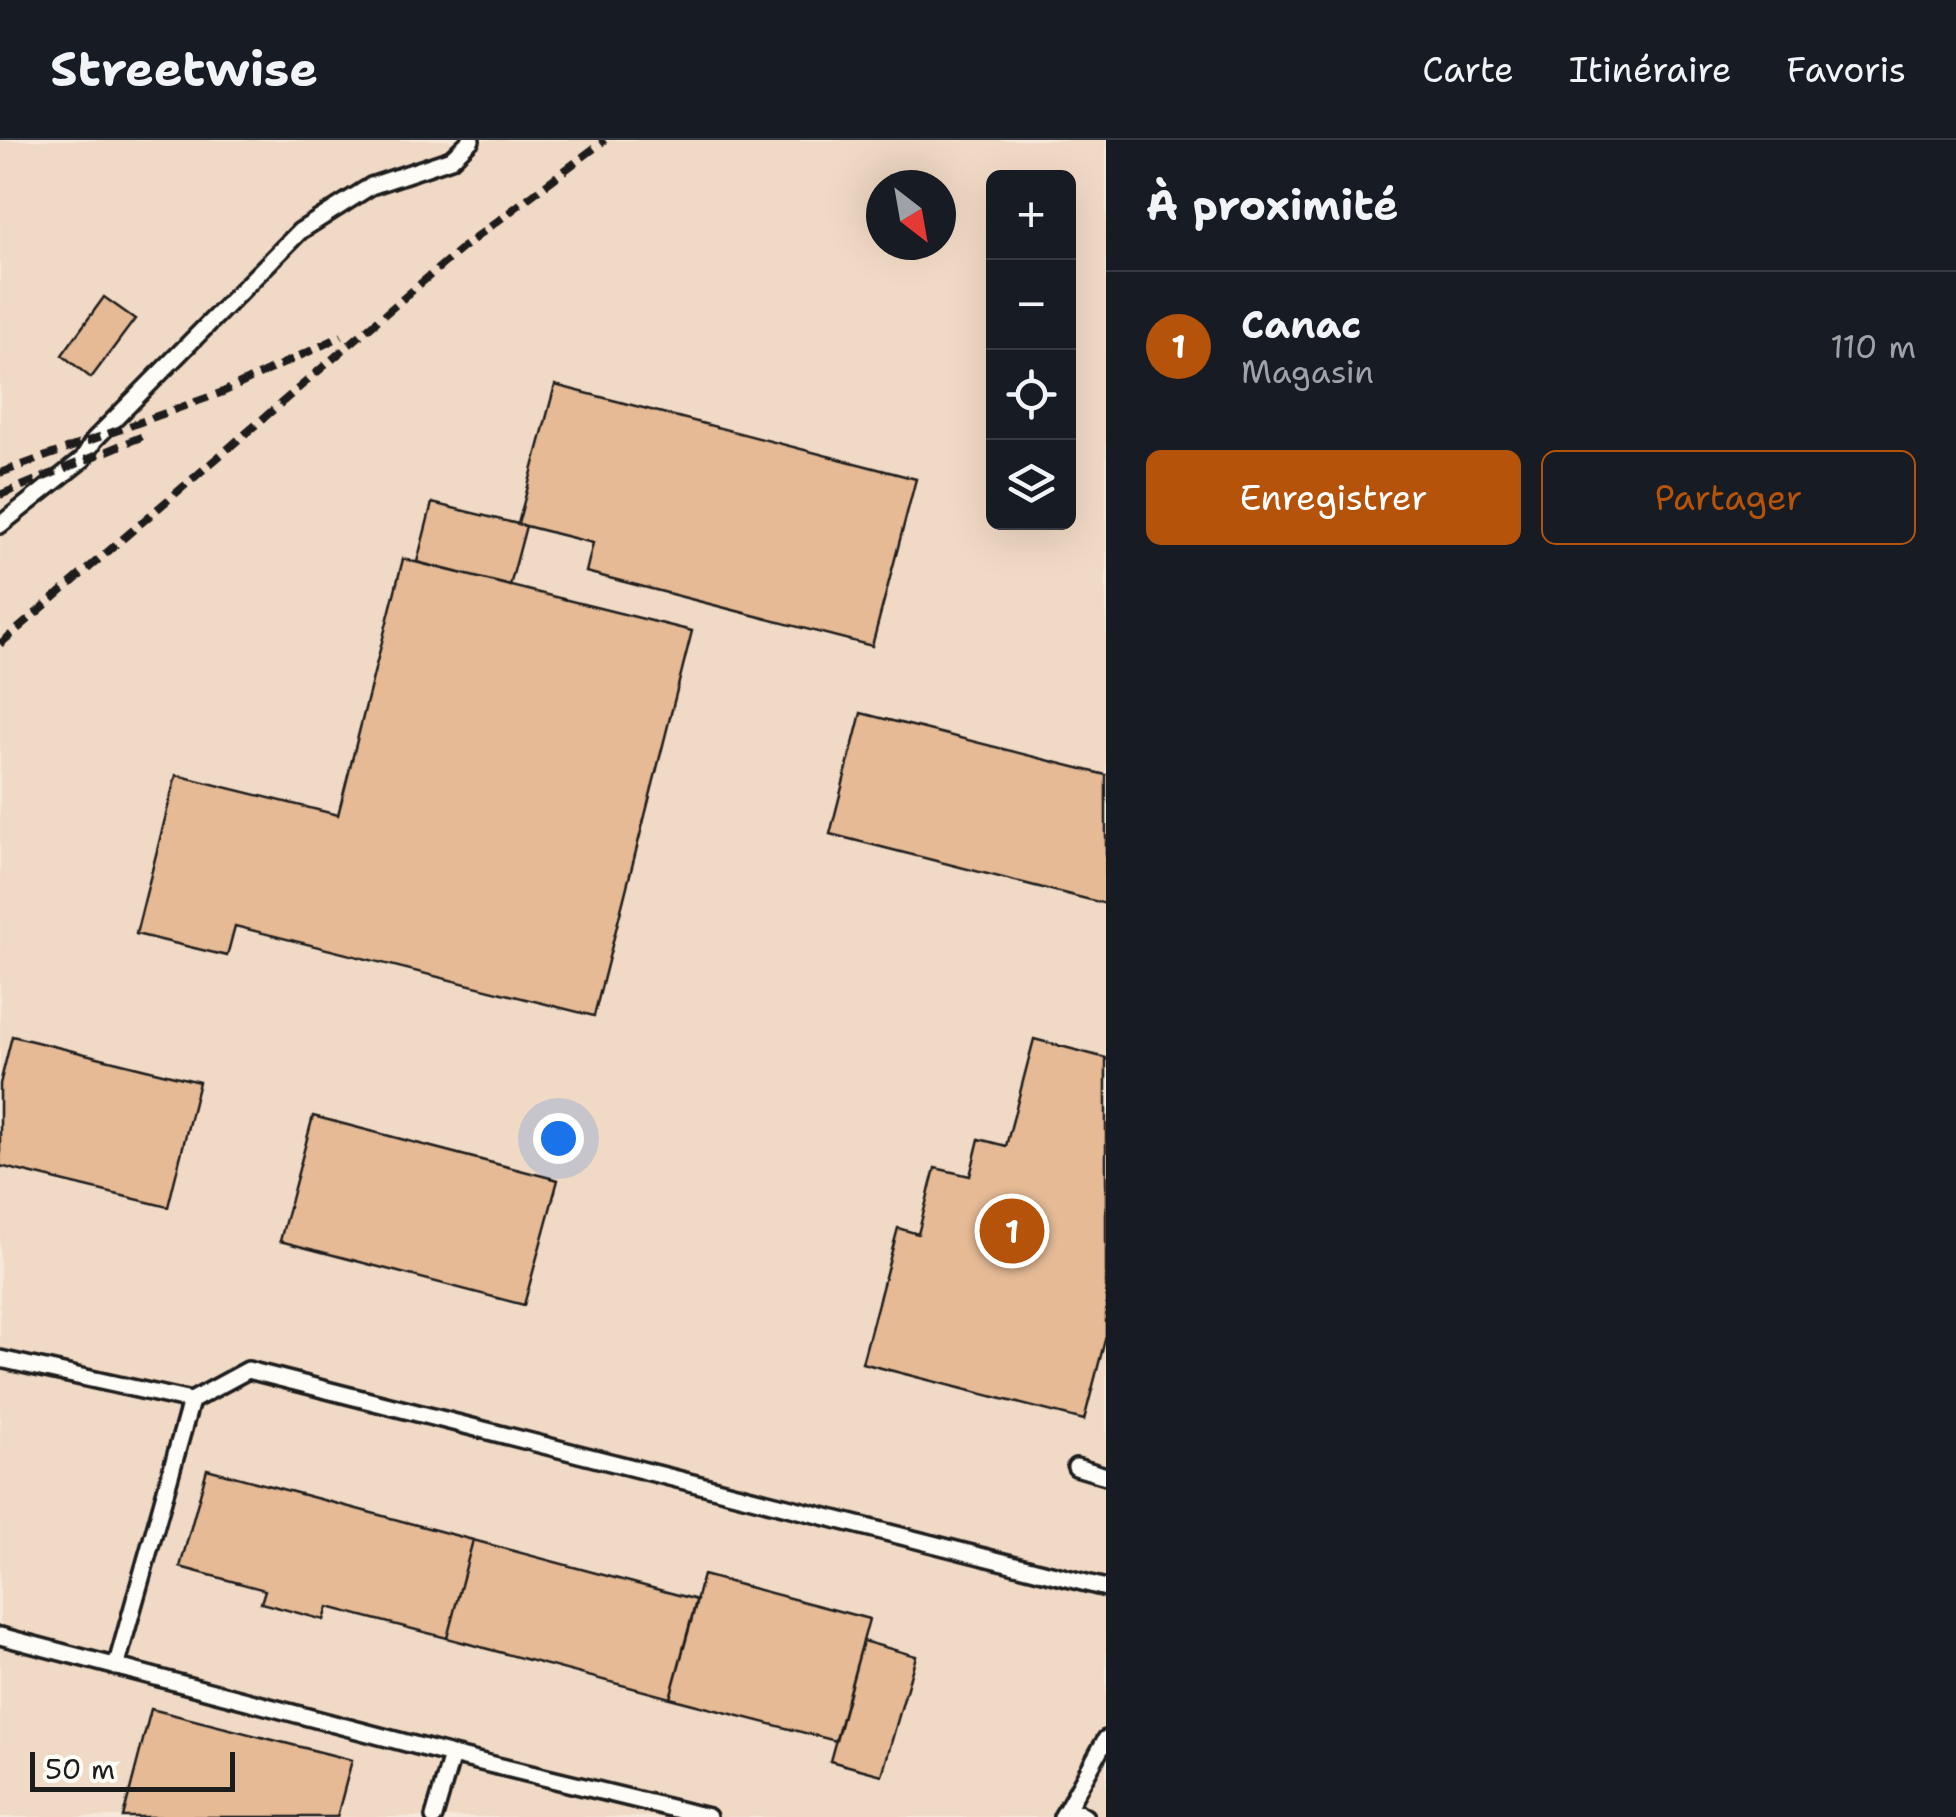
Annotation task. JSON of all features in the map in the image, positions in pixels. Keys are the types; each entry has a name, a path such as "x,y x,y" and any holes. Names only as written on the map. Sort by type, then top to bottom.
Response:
{"lane":[{"path":"0,525 83,458 94,440 300,230 371,186 451,159 471,140"},
{"path":"0,1359 191,1401 248,1370 1106,1588"},
{"path":"116,1667 191,1401"},
{"path":"1076,1467 1106,1476"},
{"path":"0,1636 452,1755 708,1817"},
{"path":"1084,1817 1065,1812 1106,1739"},
{"path":"434,1817 452,1755"}],"shaded area":[{"path":"0,140 1106,140 1106,1817 0,1817"}],"building":[{"path":"104,297 135,319 91,378 62,355"},
{"path":"555,385 916,479 872,646 586,572 593,543 518,524"},
{"path":"432,503 526,526 510,586 417,562"},
{"path":"403,559 692,631 594,1016 235,926 227,956 136,934 176,775 338,815"},
{"path":"861,713 1106,775 1106,904 830,834"},
{"path":"12,1036 199,1082 168,1207 0,1166 0,1084"},
{"path":"1034,1039 1106,1058 1106,1336 1084,1420 862,1363 898,1228 918,1234 935,1168 970,1176 979,1139 1006,1146"},
{"path":"313,1116 558,1180 524,1305 280,1241"},
{"path":"207,1469 473,1540 447,1638 328,1607 324,1620 261,1603 265,1590 180,1567"},
{"path":"473,1540 697,1600 670,1698 447,1638"},
{"path":"703,1575 869,1619 836,1741 670,1698"},
{"path":"863,1641 916,1656 882,1775 830,1761"},
{"path":"151,1709 352,1760 337,1817 123,1817"}],"railway":[{"path":"0,644 462,248 605,140"},
{"path":"0,473 223,392 342,336"},
{"path":"0,495 148,434"}],"place":[{"name":"Canac","path":"1012,1231"}]}
